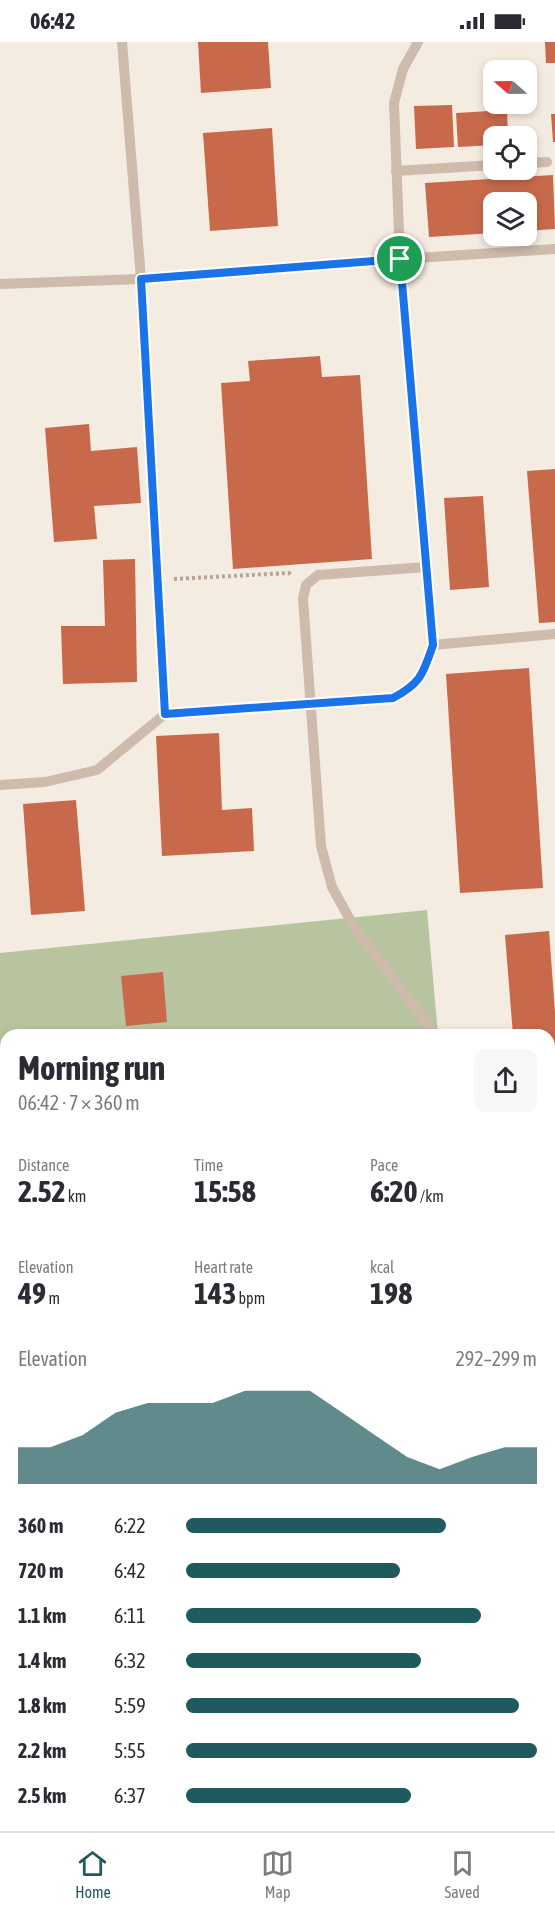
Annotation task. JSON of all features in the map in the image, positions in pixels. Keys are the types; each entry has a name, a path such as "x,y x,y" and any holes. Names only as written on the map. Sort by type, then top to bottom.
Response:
{"lane":[{"path":"122,42 141,279 165,714"},
{"path":"0,785 45,782 97,770 165,714 393,698 410,688 424,672 433,645 400,259 394,103 403,69 418,42"},
{"path":"537,162 547,162"},
{"path":"396,171 483,166"},
{"path":"0,284 141,279 555,249"},
{"path":"426,567 318,575 306,585 303,599 321,846 332,887 354,927 431,1029"},
{"path":"433,645 555,634"}],"path":[{"path":"158,580 289,573 306,585"}],"green space":[{"path":"427,910 437,1029 0,1029 0,953"}],"building":[{"path":"198,42 268,42 271,88 201,93"},
{"path":"545,42 555,42 555,63 546,63"},
{"path":"452,105 454,147 416,149 414,106"},
{"path":"483,111 483,114 507,114 508,126 483,126 483,146 458,147 456,113"},
{"path":"551,114 555,114 555,142 553,142"},
{"path":"272,128 278,226 210,231 203,133"},
{"path":"553,175 555,229 537,230 537,192 483,192 483,234 429,237 425,183 483,179 537,180 537,176"},
{"path":"320,356 322,377 360,375 372,559 233,569 221,383 250,381 248,361"},
{"path":"89,424 91,451 137,447 141,503 94,506 97,539 54,542 45,428"},
{"path":"555,469 555,622 539,623 527,471"},
{"path":"483,496 489,587 450,590 444,498"},
{"path":"135,559 137,682 63,684 61,626 105,626 103,560"},
{"path":"529,668 543,888 460,893 446,674"},
{"path":"219,733 222,810 252,808 254,851 162,856 156,736"},
{"path":"76,800 85,911 31,915 23,804"},
{"path":"549,931 555,1029 513,1029 505,935"},
{"path":"163,972 167,1022 126,1026 121,976"}],"route":[{"path":"400,259 433,645 424,672 410,688 393,698 165,714 141,279 400,259"}]}
